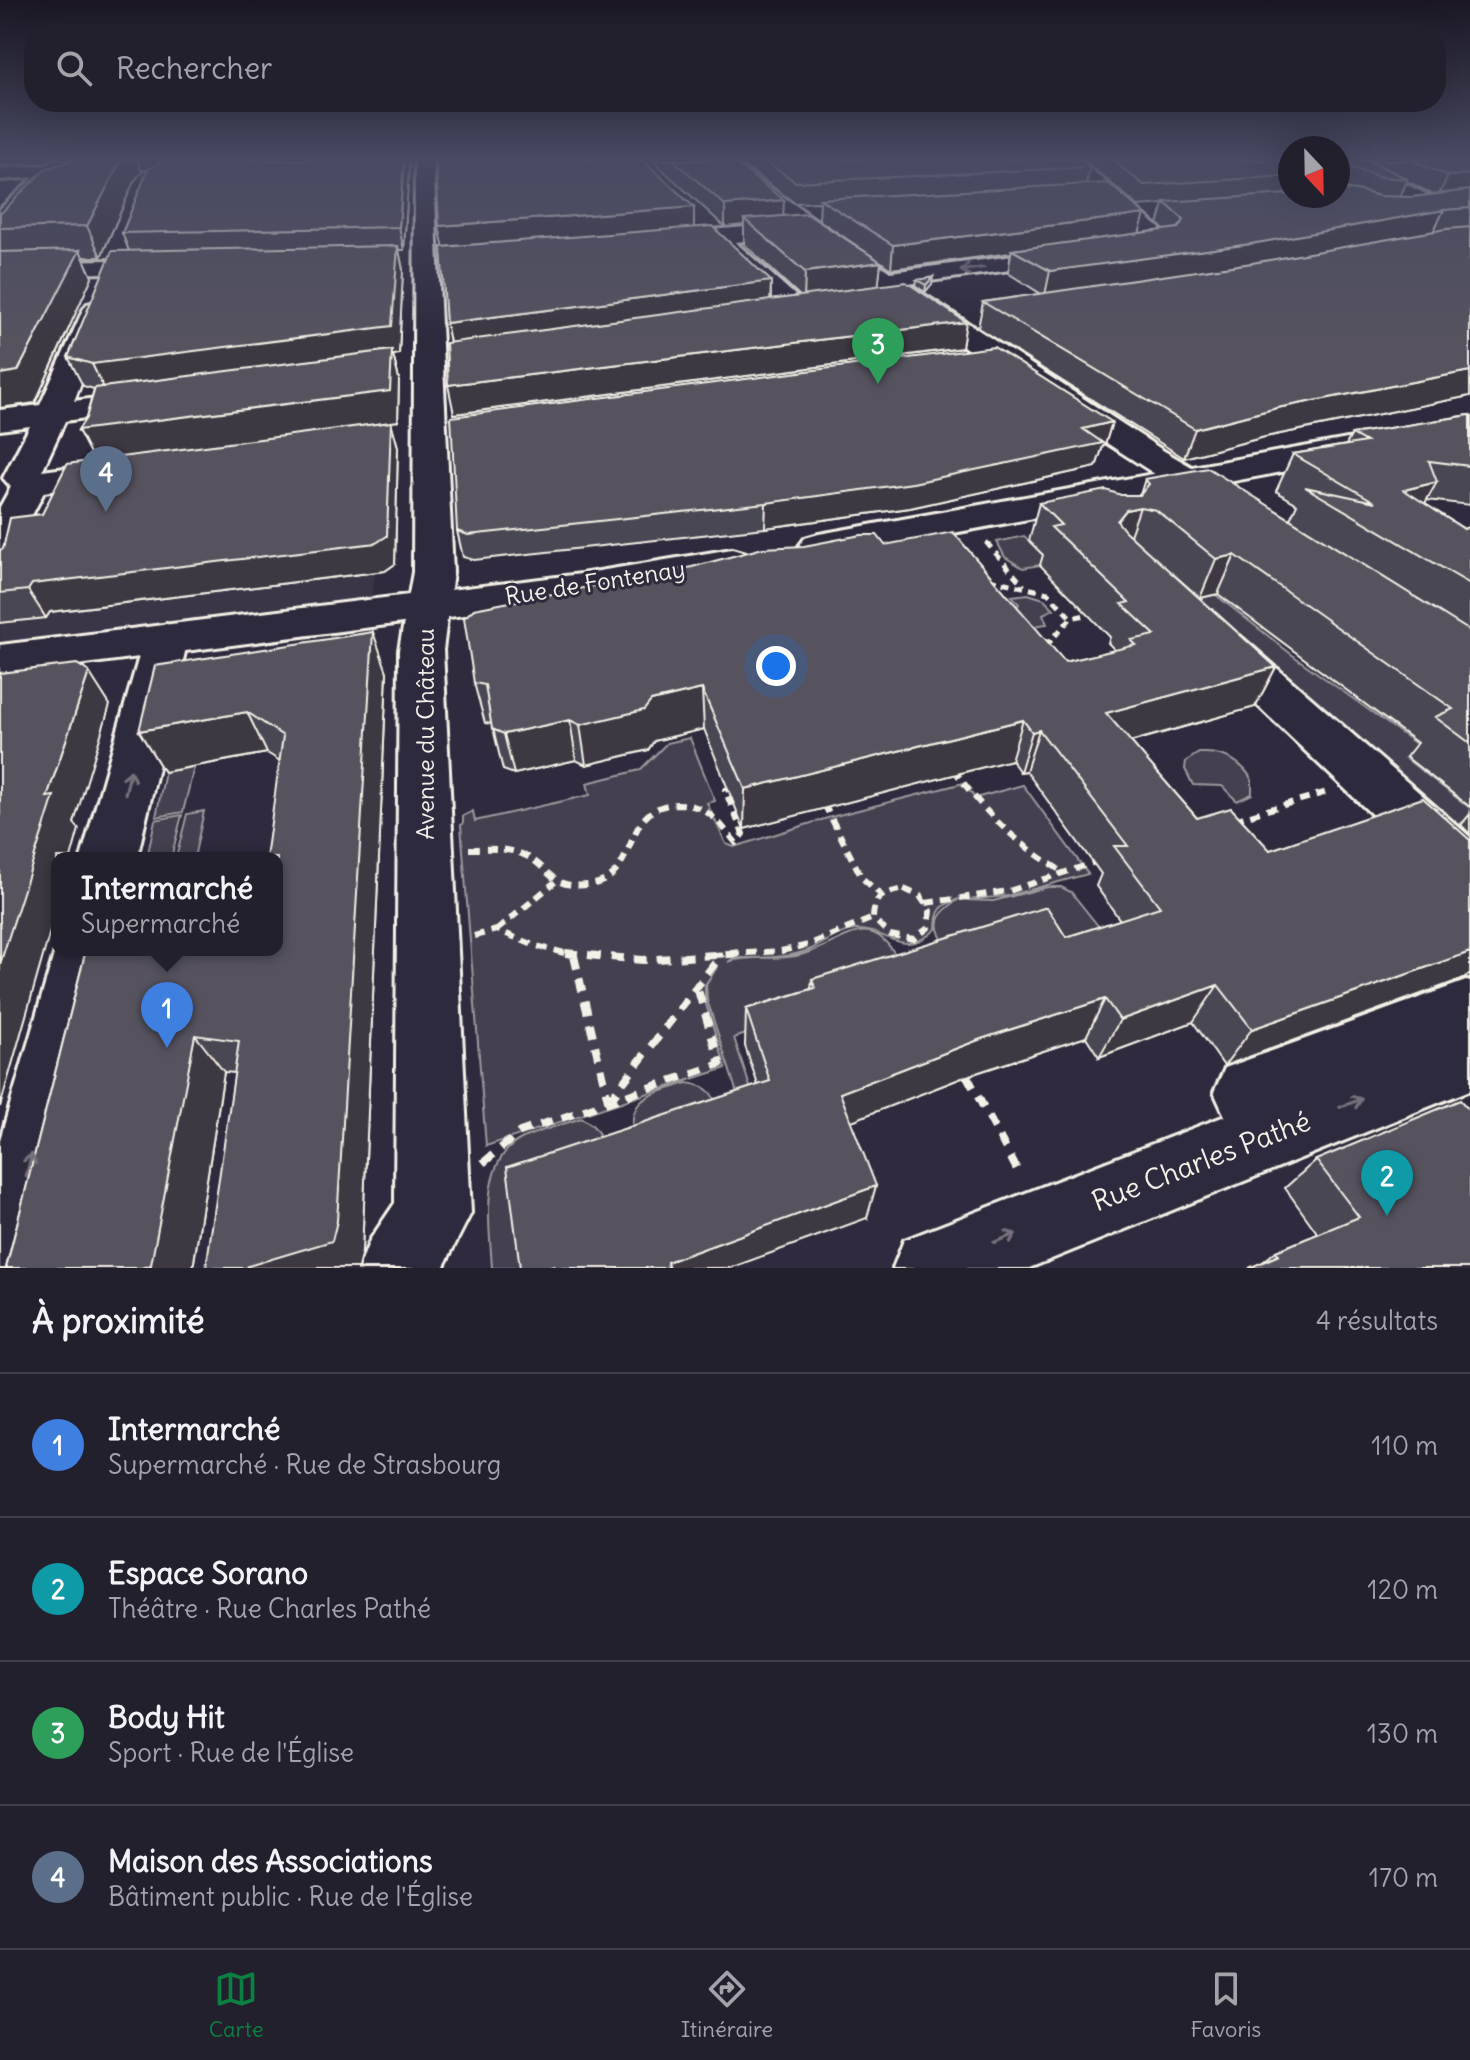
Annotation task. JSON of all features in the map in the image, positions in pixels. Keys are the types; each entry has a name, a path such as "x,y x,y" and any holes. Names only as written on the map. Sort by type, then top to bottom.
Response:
{"street":[{"name":"Avenue du Château","path":"415,1240 428,947 421,650 433,572 430,431 439,360 426,260 425,219"},
{"path":"816,219 879,290 909,296 1257,523"},
{"path":"879,290 1161,245 1163,240 1137,219"},
{"path":"639,243 711,229 820,220"},
{"path":"711,229 797,311"},
{"path":"0,542 18,496 21,478 53,413 116,259"},
{"path":"0,269 116,259 196,265"},
{"path":"399,261 453,259"},
{"path":"766,316 827,307"},
{"path":"947,321 984,316"},
{"path":"954,361 998,355"},
{"path":"396,366 439,360"},
{"path":"0,420 181,395"},
{"name":"Rue de Fontenay","path":"0,660 581,587 967,520 1091,511 1186,478 1470,427"},
{"path":"18,496 145,469"},
{"path":"1188,614 1470,872"},
{"path":"111,852 166,639"},
{"path":"3,1268 83,956"},
{"path":"1249,1092 1468,1034"},
{"name":"Rue Charles Pathé","path":"932,1268 1468,1034"}],"path":[{"path":"967,520 1025,588"},
{"path":"983,577 1048,593 1071,618"},
{"path":"1038,656 1071,618 1099,612"},
{"path":"946,758 979,808 1023,848 1063,872"},
{"path":"1228,822 1368,779"},
{"path":"425,857 482,847 509,850 526,855 555,882 588,885 605,880 626,858 643,818 660,805 692,804 711,813 736,843 743,834 725,790 741,785"},
{"path":"820,796 862,878 880,894"},
{"path":"926,903 1009,891 1093,863"},
{"path":"428,947 497,930 555,882"},
{"path":"904,889 926,903 930,911 928,928 914,939 894,938 885,933 873,918 874,901 886,890 904,889"},
{"path":"497,930 533,945 574,956 643,960 781,951 808,945 873,918"},
{"path":"914,939 921,951"},
{"path":"609,1101 722,954"},
{"path":"574,956 609,1101"},
{"path":"415,1240 501,1146 520,1132 720,1064 697,987"},
{"path":"967,1076 1023,1183"}],"shaded area":[{"path":"1024,536 1051,563 1023,568 1005,557 997,542"},
{"path":"1161,552 1295,657 1423,749 1405,758 1470,808 1470,819 1447,830 1180,580 1165,582"},
{"path":"375,572 371,602 0,642 0,620 46,618 50,612"},
{"path":"1028,594 1044,599 1054,609 1043,614 1047,624 1033,626 1015,610 1019,604 1012,596"},
{"path":"690,738 715,801 707,803 726,844 734,847 831,817 964,783 975,798 1023,785 1088,874 1007,896 966,900 993,901 1048,887 1061,887 1071,892 1103,932 952,958 941,938 938,924 943,912 959,899 941,909 936,929 914,942 904,943 867,931 855,930 800,953 734,958 728,962 796,956 843,937 868,932 880,936 904,970 792,1019 734,1038 759,1114 745,1118 707,1000 706,985 717,967 705,985 705,1001 726,1068 486,1146 461,825 463,816 473,811 475,821 590,795 587,783 640,770 667,743"},
{"path":"1199,753 1215,754 1236,762 1252,780 1252,794 1237,801 1222,786 1193,785 1185,769 1186,761"},
{"path":"194,767 183,812 156,817 165,772"},
{"path":"204,811 195,852 178,852 187,814"},
{"path":"182,815 173,852 148,852 155,820"},
{"path":"687,1083 710,1092 721,1116 635,1146 632,1130 636,1108 660,1091"},
{"path":"581,1118 592,1125 598,1134 604,1157 531,1268 492,1268 490,1197 498,1163 507,1150 521,1139"}],"building":[{"path":"0,219 91,219 87,226 0,228"},
{"path":"128,219 400,219 399,227 122,233"},
{"path":"439,219 531,219 439,226"},
{"path":"744,219 815,219 881,262 805,272"},
{"path":"852,219 1103,219 893,245"},
{"path":"1183,219 1392,219 1251,244 1050,271 1012,250 1178,228"},
{"path":"712,226 771,281 446,323 441,247"},
{"path":"1470,227 1470,371 1277,408 1195,429 983,302 1252,263"},
{"path":"398,246 392,326 92,364 68,357 112,251"},
{"path":"80,250 18,371 0,374 0,252"},
{"path":"933,277 926,285 917,280"},
{"path":"906,282 966,322 448,385 446,343"},
{"path":"994,347 1112,422 1083,429 1103,443 913,483 766,503 468,535 457,531 451,417"},
{"path":"392,350 390,391 78,430 86,418 95,388"},
{"path":"1470,415 1470,466 1429,461 1437,482 1404,490 1464,529 1470,526 1470,584 1305,487 1375,502 1293,454 1366,442 1352,434"},
{"path":"391,422 387,536 376,543 32,584 28,590 0,593 0,550 3,549 10,518 42,514 67,464"},
{"path":"1208,468 1470,631 1470,743 1435,717 1453,709 1235,555 1216,559 1156,510 1140,507 1126,510 1117,521 1125,531 1276,667 1106,713 1197,818 1231,808 1270,850 1423,798 1470,840 1470,952 1252,1029 1218,985 1120,1020 1105,999 981,1039 840,1093 876,1186 667,1262 668,1268 555,1268 554,1265 520,1268 507,1167 770,1081 746,1009 815,988 812,979 1047,907 1066,937 1160,907 1114,846 1128,846 1039,730 1032,732 1023,720 745,789 702,689 651,701 644,710 580,725 570,720 504,734 492,729 485,685 474,683 464,618 474,609 692,567 763,548 804,546 861,535 877,535 885,545 953,532 1065,662 1136,645 1131,640 1155,635 1122,604 1129,602 1051,527 1061,525 1039,503 1106,490 1121,495 1140,495 1149,484 1145,479"},
{"path":"373,632 337,1221 332,1241 247,1268 206,1268 239,1041 195,1035 151,1265 141,1268 6,1268 84,956 283,956 283,852 267,852 283,736 247,712 139,731 155,666"},
{"path":"77,664 89,672 47,797 54,796 0,964 0,673"},
{"path":"1460,1100 1470,1111 1470,1268 1249,1268 1279,1255 1276,1251 1359,1217 1316,1160"}],"place":[{"name":"Body Hit","path":"878,384"},
{"name":"Maison des Associations","path":"106,512"},
{"name":"Intermarché","path":"167,1048"},
{"name":"Espace Sorano","path":"1387,1216"}]}
